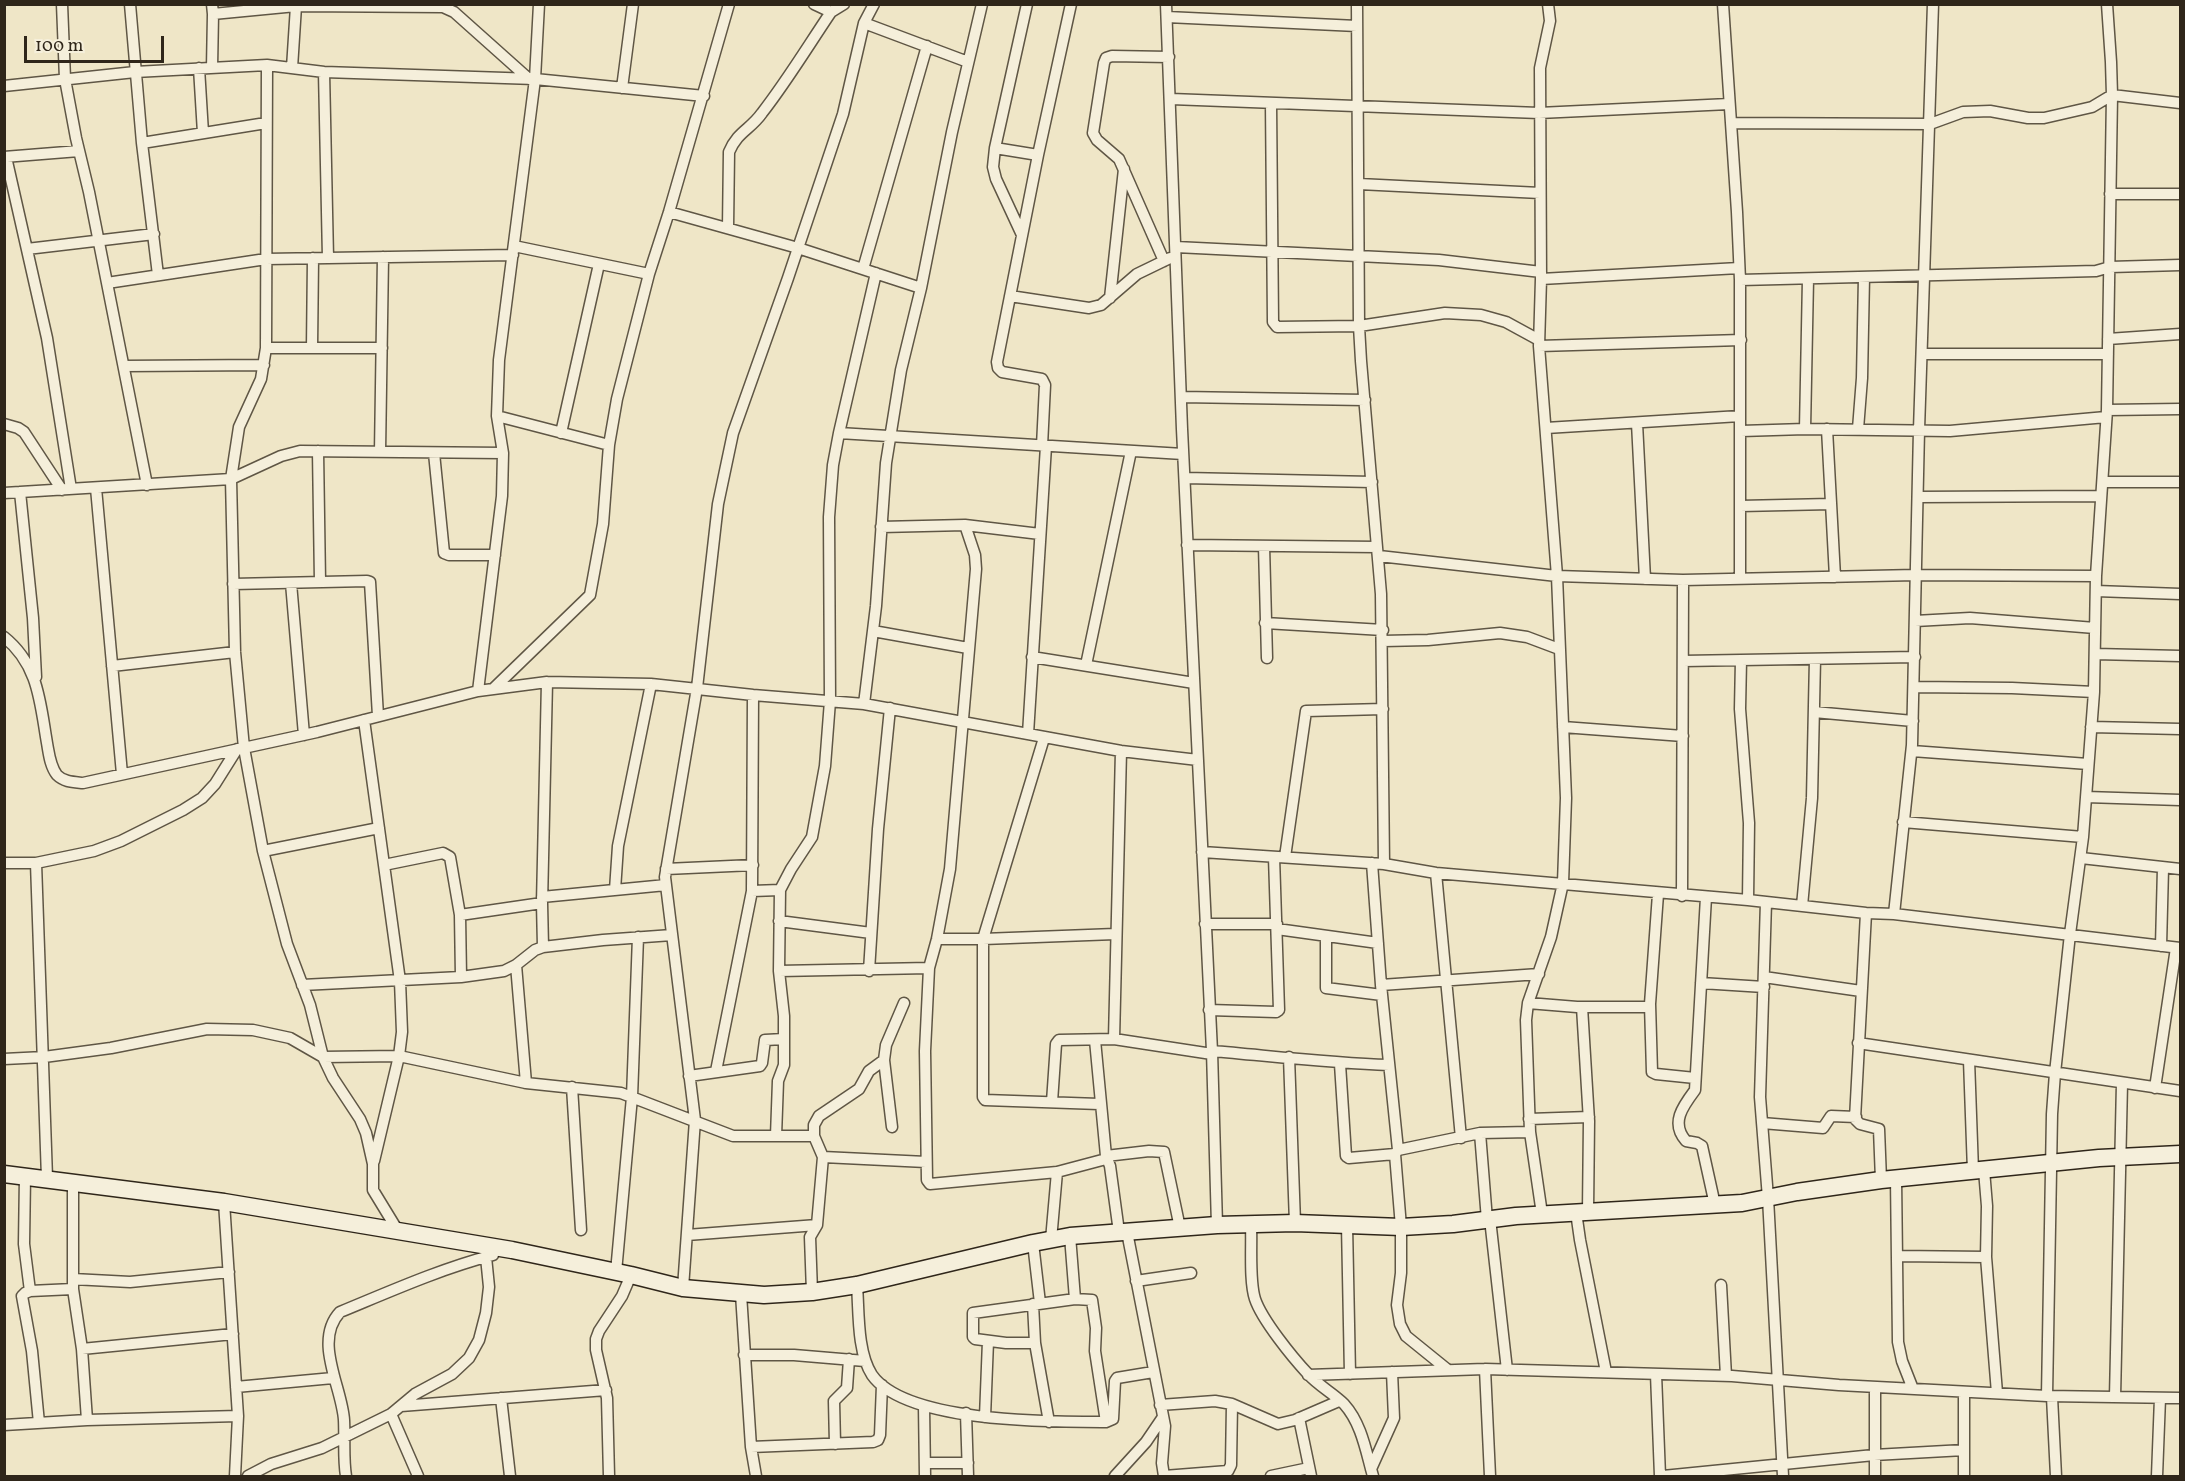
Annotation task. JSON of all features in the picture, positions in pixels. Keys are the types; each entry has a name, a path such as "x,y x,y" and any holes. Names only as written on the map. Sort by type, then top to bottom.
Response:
{"street":[{"path":"62,4 65,79 147,485"},
{"path":"130,4 142,143 158,275"},
{"path":"478,691 502,496 503,453 497,417 499,360 514,250 539,4"},
{"path":"622,88 633,4"},
{"path":"494,688 590,595 603,524 609,445 617,399 649,274 704,96 729,4"},
{"path":"814,4 831,12"},
{"path":"728,228 729,152 734,141 767,107 831,12 844,4"},
{"path":"683,1288 695,1120 666,885 666,868 697,688 718,504 733,433 843,114 864,23 873,4"},
{"path":"864,704 873,631 886,463 901,370 921,288 952,132 982,4"},
{"path":"1022,235 996,179 993,167 995,148 1027,4"},
{"path":"1028,734 1040,534 1045,385 1042,380 1002,372 997,362 1071,4"},
{"path":"1166,4 1183,454 1212,1053 1217,1225"},
{"path":"1357,4 1359,326 1383,636 1384,864"},
{"path":"1542,1214 1530,1132 1526,1020 1528,1003 1551,937 1563,883 1566,798 1557,576 1539,343 1540,68 1550,21 1548,4"},
{"path":"1723,4 1740,280 1740,579"},
{"path":"1894,914 1912,751 1919,430 1933,4"},
{"path":"2056,1476 2049,1396 2055,1073 2083,837 2094,692 2096,576 2107,414 2110,267 2112,62 2107,4"},
{"path":"212,68 212,9 379,5 443,7 455,8 532,79"},
{"path":"292,68 296,6"},
{"path":"1167,17 1357,26"},
{"path":"864,23 968,62"},
{"path":"863,270 927,46"},
{"path":"1164,261 1124,168 1114,152 1094,136 1106,58 1112,56 1169,57"},
{"path":"4,86 135,72 267,65 324,72 532,79 704,96"},
{"path":"267,65 266,348 261,379 238,427 231,479 240,748 287,944 310,1005 324,1056 333,1078 360,1119 374,1164"},
{"path":"199,68 203,133"},
{"path":"324,72 328,258"},
{"path":"1731,123 1930,124 1963,112 1990,111 2028,118 2044,118 2092,107 2112,95 2181,103"},
{"path":"1171,99 1539,113 1729,104"},
{"path":"1271,103 1273,322 1277,327 1359,326 1445,313 1481,315 1506,322 1539,343 1741,340"},
{"path":"142,143 266,123"},
{"path":"995,148 1038,155"},
{"path":"66,489 47,339 5,157 79,151"},
{"path":"1110,298 1124,168"},
{"path":"1359,184 1540,193"},
{"path":"2110,194 2181,194"},
{"path":"669,212 798,248 921,288"},
{"path":"27,249 154,234"},
{"path":"107,283 266,259 383,257 514,250 649,274"},
{"path":"1010,296 1081,308 1101,305 1137,274 1164,261 1176,251 1358,254 1439,260 1541,275 1739,268"},
{"path":"380,452 383,257"},
{"path":"312,348 313,258"},
{"path":"561,433 599,264"},
{"path":"1740,280 2096,271 2110,267 2181,265"},
{"path":"776,1136 778,1081 784,1065 784,1016 778,971 780,890 813,835 825,766 830,701 829,517 833,465 876,273"},
{"path":"1858,429 1862,378 1864,278"},
{"path":"1805,429 1808,279"},
{"path":"2108,339 2181,334"},
{"path":"266,348 382,348"},
{"path":"1923,354 2108,354"},
{"path":"124,366 264,364"},
{"path":"1181,397 1365,400"},
{"path":"1741,431 1805,429 1950,431 2107,414 2181,409"},
{"path":"1546,428 1740,416"},
{"path":"497,417 609,445"},
{"path":"1637,423 1645,579"},
{"path":"4,424 24,432 66,489"},
{"path":"1827,429 1835,577"},
{"path":"839,433 1183,454"},
{"path":"4,493 231,479 281,456 300,451 503,453"},
{"path":"318,451 320,582"},
{"path":"1086,666 1131,451"},
{"path":"434,453 444,554 495,555"},
{"path":"1185,478 1372,482"},
{"path":"2104,482 2181,482"},
{"path":"96,488 122,774"},
{"path":"20,492 33,618 37,687 51,762 56,774 64,781 83,783 304,735 478,691 547,682 651,684 753,696 864,704 1121,752 1198,760"},
{"path":"1919,497 2102,496"},
{"path":"1740,506 1831,504"},
{"path":"881,528 965,525 1040,534"},
{"path":"965,525 976,562 950,869 937,939 929,968 925,1051 927,1180 930,1184 1057,1172 1106,1158 1149,1151 1164,1152 1180,1228"},
{"path":"1187,545 1264,546 1378,552 1557,576 1683,580 1916,575 2096,576"},
{"path":"1264,546 1268,658"},
{"path":"1682,896 1683,580"},
{"path":"233,584 367,581 371,585 378,716"},
{"path":"291,583 304,735"},
{"path":"2096,591 2181,594"},
{"path":"1915,621 1970,618 2095,628"},
{"path":"1265,623 1418,640 1500,633 1527,637 1559,649"},
{"path":"873,631 968,648"},
{"path":"4,637 25,657 37,687"},
{"path":"112,666 235,652"},
{"path":"2095,654 2181,656"},
{"path":"1032,657 1194,683"},
{"path":"1683,661 1915,657"},
{"path":"1802,906 1812,798 1815,659"},
{"path":"1741,660 1740,709 1749,823 1748,900"},
{"path":"543,947 547,682"},
{"path":"615,890 618,846 651,684"},
{"path":"1914,687 2094,692"},
{"path":"716,1071 752,891 753,696"},
{"path":"869,970 878,829 890,708"},
{"path":"1209,1010 1278,1011 1279,857 1306,711 1383,709"},
{"path":"1814,712 1913,721"},
{"path":"364,720 400,981 402,1032 399,1056 374,1164 373,1190 398,1231"},
{"path":"1563,727 1683,736"},
{"path":"2091,727 2181,729"},
{"path":"1044,738 983,939 984,1099 1099,1104"},
{"path":"4,863 36,863 94,851 121,841 202,798 215,784 240,748"},
{"path":"1912,751 2088,764"},
{"path":"1114,1040 1121,752"},
{"path":"2086,797 2181,801"},
{"path":"1904,822 2083,837"},
{"path":"263,851 379,828"},
{"path":"1202,852 1384,864 1436,873 1894,914 2178,948 2155,1088"},
{"path":"384,865 443,853 448,854 460,915 461,977"},
{"path":"2080,858 2181,869"},
{"path":"36,863 47,1178"},
{"path":"1372,863 1401,1227 1401,1273 1397,1305 1400,1324 1406,1336 1448,1370"},
{"path":"666,868 753,865"},
{"path":"2161,946 2163,868"},
{"path":"1436,873 1461,1138"},
{"path":"460,915 542,900 666,885"},
{"path":"752,891 780,890"},
{"path":"1658,894 1650,1007 1653,1072 1695,1078"},
{"path":"1706,897 1695,1090 1687,1098 1679,1113 1678,1126 1686,1142 1702,1146 1715,1205"},
{"path":"1766,902 1760,1097 1784,1476"},
{"path":"1866,913 1856,1117 1860,1124 1879,1129 1889,1179 1897,1256 1898,1342 1902,1361 1913,1389"},
{"path":"779,921 871,933"},
{"path":"1205,924 1277,926 1378,943"},
{"path":"937,939 1115,934"},
{"path":"302,985 461,977 504,971 543,947 672,935"},
{"path":"1326,936 1326,988 1382,990 1445,980 1539,974"},
{"path":"609,1476 608,1405 596,1350 596,1339 618,1302 623,1273 638,937"},
{"path":"516,965 526,1083"},
{"path":"778,971 929,968"},
{"path":"1701,983 1764,982 1861,991"},
{"path":"892,1127 884,1060 886,1045 904,1002"},
{"path":"1528,1003 1650,1007"},
{"path":"1582,1006 1589,1117 1580,1240 1606,1372"},
{"path":"4,1059 44,1057 111,1048 207,1029 252,1030 290,1038 324,1056 399,1056 526,1083 610,1091 632,1096 733,1136 814,1136"},
{"path":"689,1076 761,1065 765,1040 784,1040"},
{"path":"1095,1040 1099,1104 1106,1158 1110,1166 1123,1232 1136,1281 1163,1417 1164,1476 1228,1471 1231,1465 1232,1404"},
{"path":"1052,1102 1057,1041 1114,1040 1212,1053 1288,1057 1340,1064 1389,1065"},
{"path":"1858,1043 2181,1091"},
{"path":"1288,1057 1295,1222"},
{"path":"812,1292 810,1238 818,1225 823,1157 814,1136 814,1125 819,1116 859,1089 869,1071 884,1060"},
{"path":"1969,1060 1979,1170 1987,1206 1986,1257 1997,1394"},
{"path":"1340,1064 1346,1156 1348,1158 1396,1152 1480,1133 1530,1132"},
{"path":"2115,1397 2122,1083"},
{"path":"572,1087 581,1230"},
{"path":"1762,1123 1823,1128 1831,1116 1856,1117"},
{"path":"1529,1119 1589,1117"},
{"path":"1480,1133 1507,1370"},
{"path":"4,1174 224,1202 512,1250 683,1288 741,1294 812,1292 857,1285 1070,1236 1217,1225 1295,1222 1401,1227 1582,1211 1715,1205 1889,1179 2119,1157 2181,1154"},
{"path":"823,1157 926,1162"},
{"path":"1051,1240 1057,1172"},
{"path":"25,1176 24,1244 30,1292"},
{"path":"73,1181 73,1284 82,1349 87,1420"},
{"path":"224,1202 238,1416 235,1476"},
{"path":"687,1235 818,1225"},
{"path":"1251,1225 1254,1298 1268,1322 1308,1375 1339,1401 1355,1421 1372,1473"},
{"path":"1347,1225 1350,1374"},
{"path":"1070,1236 1075,1299"},
{"path":"1033,1243 1037,1304 1035,1343 1049,1422"},
{"path":"346,1476 341,1401 330,1364 330,1330 333,1320 340,1312 415,1280 512,1250"},
{"path":"1897,1256 1986,1257"},
{"path":"248,1476 271,1464 307,1454 391,1414 416,1394 452,1374 469,1358 479,1340 486,1314 489,1287 486,1257"},
{"path":"39,1423 32,1351 22,1296 25,1293 73,1284 130,1282 229,1272"},
{"path":"1136,1281 1191,1273"},
{"path":"1721,1284 1726,1376"},
{"path":"857,1285 865,1361 872,1375 882,1385 902,1398 924,1406 1004,1420 1106,1422 1113,1419 1115,1381 1118,1378 1153,1372"},
{"path":"741,1294 751,1447 756,1476"},
{"path":"1035,1343 988,1341 973,1337 972,1317 975,1311 1075,1299 1087,1298 1093,1301 1096,1328 1095,1351 1106,1422"},
{"path":"82,1349 233,1334"},
{"path":"986,1416 988,1341"},
{"path":"744,1354 794,1355 865,1361"},
{"path":"835,1444 834,1401 847,1388 849,1359"},
{"path":"1308,1375 1448,1370 1606,1372 1726,1376 1997,1394 2181,1398"},
{"path":"1485,1370 1490,1476"},
{"path":"1372,1473 1394,1418 1392,1372"},
{"path":"1656,1374 1661,1476 1874,1455 1964,1450"},
{"path":"236,1387 333,1378"},
{"path":"751,1447 878,1440 882,1385"},
{"path":"1875,1387 1875,1476"},
{"path":"401,1406 606,1390"},
{"path":"1964,1392 1964,1476"},
{"path":"501,1398 510,1476"},
{"path":"2157,1476 2160,1398"},
{"path":"1160,1405 1215,1401 1232,1404 1278,1424 1339,1401"},
{"path":"924,1406 925,1476"},
{"path":"966,1413 968,1476"},
{"path":"391,1414 418,1476"},
{"path":"4,1425 87,1420 238,1416"},
{"path":"1114,1476 1146,1442 1163,1417"},
{"path":"1271,1476 1310,1472 1299,1418"},
{"path":"925,1463 968,1463"}]}
